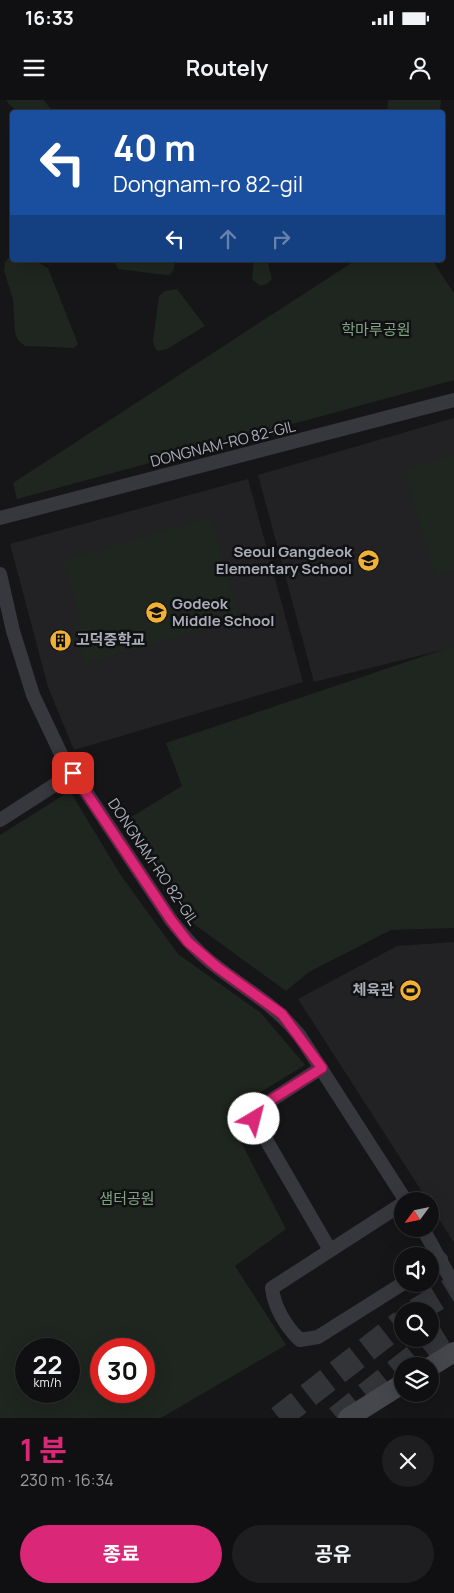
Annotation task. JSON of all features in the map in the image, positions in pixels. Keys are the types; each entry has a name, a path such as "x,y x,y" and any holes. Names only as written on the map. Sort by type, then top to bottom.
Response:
{"main road":[{"path":"439,1361 454,1352"},
{"path":"348,1418 394,1389"}],"street":[{"name":"DONGNAM-RO 82-GIL","path":"0,518 454,400"},
{"name":"DONGNAM-RO 82-GIL","path":"0,574 13,631 33,695 61,754 73,773 171,920 188,942 217,967 282,1014 322,1068 400,1192"},
{"path":"0,820 73,773"},
{"path":"322,1068 253,1112 254,1119 330,1250"},
{"path":"394,1209 272,1288 273,1299 290,1331 300,1340 318,1337 394,1289"},
{"path":"439,1266 454,1285"}],"shaded area":[{"name":"Seoul Gangdeok Elementary School","path":"454,418 454,647 314,682 258,475"},
{"name":"Godeok Middle School","path":"248,479 303,682 74,750 48,687 10,544"},
{"path":"454,942 454,1243 439,1219 439,1192 422,1192 298,999 397,946"}],"green space":[{"path":"6,100 44,100 52,110 17,110"},
{"path":"388,100 441,100 440,110 387,110"},
{"path":"10,257 10,262 37,262 48,268 78,344 74,348 25,346 18,340 15,332 13,299 4,271 5,262"},
{"path":"115,262 175,262 174,269 170,275 118,269"},
{"path":"254,262 268,262 272,279 267,284 260,286 252,279"},
{"name":"학마루공원","path":"353,262 433,262 454,293 454,380 17,499 13,483"},
{"path":"177,289 205,326 167,349 158,351 153,341 159,296 165,291"},
{"path":"454,455 454,571 435,577 404,469"},
{"path":"211,517 240,619 84,664 73,626 81,624 63,560"},
{"path":"454,646 454,928 391,930 309,972 286,991 190,921 128,819 182,786 166,743"},
{"name":"샘터공원","path":"70,791 120,874 178,954 261,1013 305,1065 226,1113 286,1229 235,1266 286,1345 161,1418 0,1418 0,835"}],"tunnel":[{"path":"431,1302 454,1288"},
{"path":"279,1418 394,1328"},
{"path":"337,1418 429,1345 454,1330"}],"place":[{"name":"Seoul Gangdeok Elementary School","path":"368,561"},
{"name":"Godeok Middle School","path":"156,613"},
{"name":"고덕중학교","path":"60,640"},
{"name":"체육관","path":"410,990"}],"route":[{"path":"73,773 171,920 188,942 217,967 282,1014 322,1068 258,1108 253,1112 254,1119"}]}
